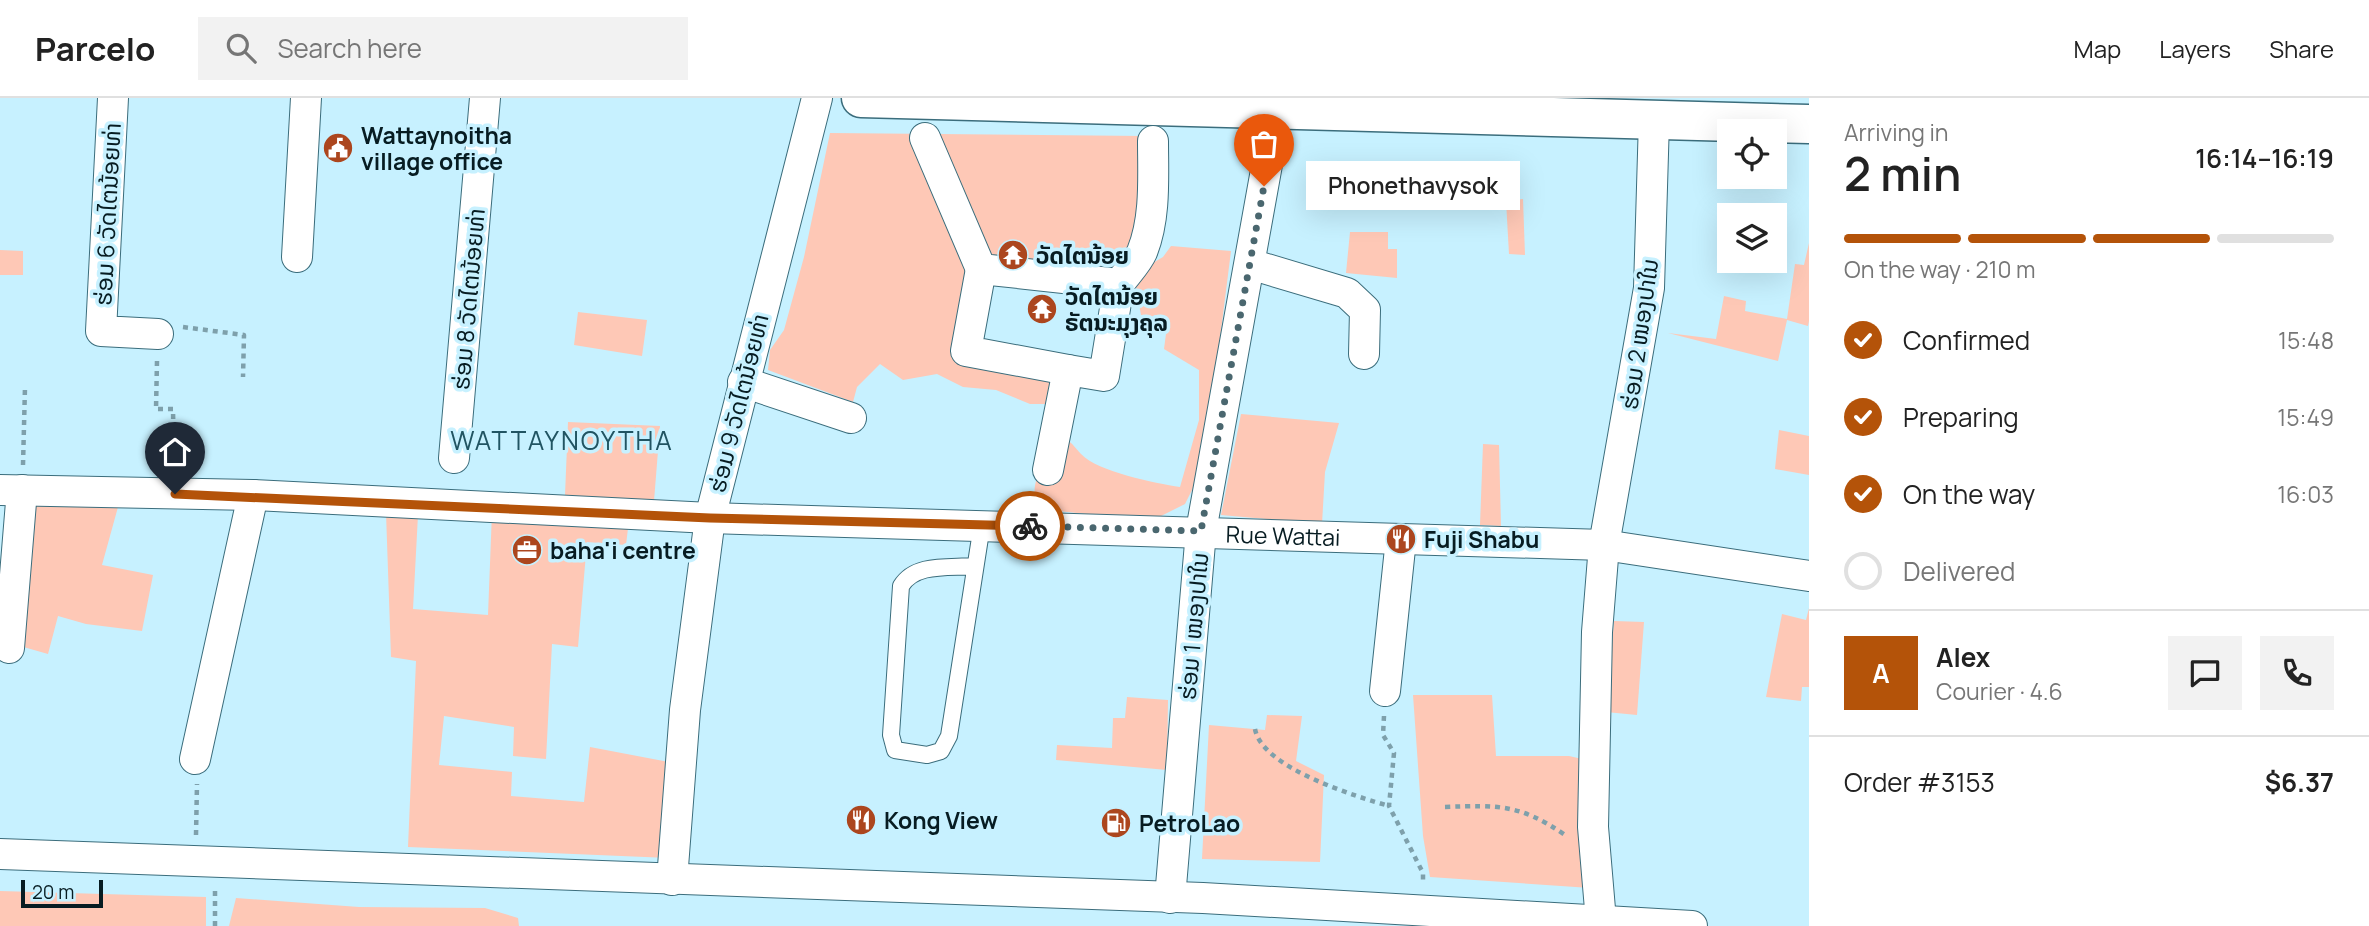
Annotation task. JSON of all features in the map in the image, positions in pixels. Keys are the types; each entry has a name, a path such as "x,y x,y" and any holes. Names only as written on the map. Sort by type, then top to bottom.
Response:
{"highway":[{"path":"861,98 1279,103 1654,120 1809,124"}],"street":[{"name":"ຮ່ອມ 6 ວັດໄຕນ້ອຍທ່າ","path":"113,98 101,331 158,334"},
{"path":"297,257 306,98"},
{"name":"ຮ່ອມ 8 ວັດໄຕນ້ອຍທ່າ","path":"454,458 485,98"},
{"name":"ຮ່ອມ 9 ວັດໄຕນ້ອຍທ່າ","path":"672,880 685,710 710,518 817,98"},
{"name":"ຮ່ອມ 1 ໜອງປາໃນ","path":"1170,898 1201,531 1279,103"},
{"name":"ຮ່ອມ 2 ໜອງປາໃນ","path":"1601,921 1593,827 1597,632 1604,545 1648,288 1654,120"},
{"path":"925,138 981,269 965,351 1104,376 1119,284 1142,253 1147,233 1153,196 1153,141"},
{"path":"1250,264 1348,293 1365,310 1364,354"},
{"path":"981,269 1119,284"},
{"path":"1048,470 1069,370"},
{"path":"743,382 851,418"},
{"path":"9,648 11,490"},
{"name":"Rue Wattai","path":"11,490 253,495 710,518 1604,545 1809,576"},
{"path":"195,759 219,636 253,495"},
{"path":"1385,691 1401,539"},
{"path":"0,854 1170,898 1692,926"}],"lane":[{"path":"973,566 918,570 907,576 901,586 891,735 895,750 927,755 941,751 949,736 973,566 982,525"}],"path":[{"path":"175,494 173,409 156,409 158,334 163,321 187,328 244,335 243,377"},
{"path":"11,490 25,387"},
{"path":"1385,691 1383,736 1394,753 1389,806 1423,873 1421,911"},
{"path":"1255,729 1256,736 1285,764 1303,775 1389,806"},
{"path":"195,759 196,862"},
{"path":"1445,807 1493,805 1535,814 1568,838"},
{"path":"215,914 215,926"}],"shaded area":[{"path":"830,133 1145,136 1135,237 1112,270 968,259 969,307 950,350 971,360 1050,368 1050,387 1045,404 1030,404 996,390 963,387 937,374 903,380 880,364 857,387 853,402 768,370 770,350 784,330 804,257"},
{"path":"1523,199 1525,255 1509,254 1506,201"},
{"path":"1350,232 1388,232 1388,249 1397,249 1397,278 1346,273"},
{"path":"1809,243 1808,326 1787,320 1778,361 1668,333 1716,339 1724,296 1746,301 1745,311 1787,319 1795,264 1804,265"},
{"path":"1171,246 1231,251 1214,386 1193,488 1185,504 1151,521 1049,510 1036,503 1035,484 1047,459 1065,439 1081,454 1100,466 1128,476 1180,487 1199,420 1199,370 1164,349 1167,326 1141,315 1136,287 1151,264 1163,257"},
{"path":"0,250 23,251 23,275 0,275"},
{"path":"578,312 647,320 642,356 574,345"},
{"path":"1241,414 1339,423 1325,472 1322,524 1221,515"},
{"path":"568,422 660,426 654,501 565,495"},
{"path":"1779,430 1809,436 1809,475 1775,469"},
{"path":"1483,444 1499,445 1501,526 1480,525"},
{"path":"30,505 118,507 102,565 153,575 142,631 86,624 58,616 48,654 20,646"},
{"path":"492,512 629,520 626,545 587,542 578,647 552,644 546,759 513,756 514,727 444,716 439,765 512,772 511,796 584,802 590,747 674,763 669,858 408,847 416,661 391,657 386,513 418,515 413,609 488,615"},
{"path":"1809,608 1809,687 1802,687 1801,701 1766,697 1782,614 1806,620"},
{"path":"1614,621 1644,622 1637,715 1606,712"},
{"path":"1413,695 1492,695 1496,756 1569,756 1600,763 1605,889 1430,877 1423,836"},
{"path":"1127,697 1168,700 1167,770 1056,760 1057,745 1112,748 1113,718 1125,718"},
{"path":"1267,715 1302,716 1296,761 1324,775 1320,862 1202,859 1209,725 1265,730"},
{"path":"0,891 206,897 206,926 0,926"},
{"path":"236,898 359,907 485,908 518,918 519,926 229,926"}],"way so far":[{"path":"1030,526 1201,531 1264,186"}],"place":[{"name":"Wattaynoitha village office","path":"338,148"},
{"name":"Phonethavysok","path":"1264,186"},
{"name":"ວັດໄຕນ້ອຍ","path":"1013,255"},
{"name":"ວັດໄຕນ້ອຍ ຣັຕນະມຸງຄຸລ","path":"1042,309"},
{"name":"Fuji Shabu","path":"1401,539"},
{"name":"baha'i centre","path":"527,550"},
{"name":"Kong View","path":"861,820"},
{"name":"PetroLao","path":"1116,823"}],"district":[{"name":"WATTAYNOYTHA","path":"562,440"}],"route":[{"path":"175,494 280,496 710,518 1030,526"}]}
